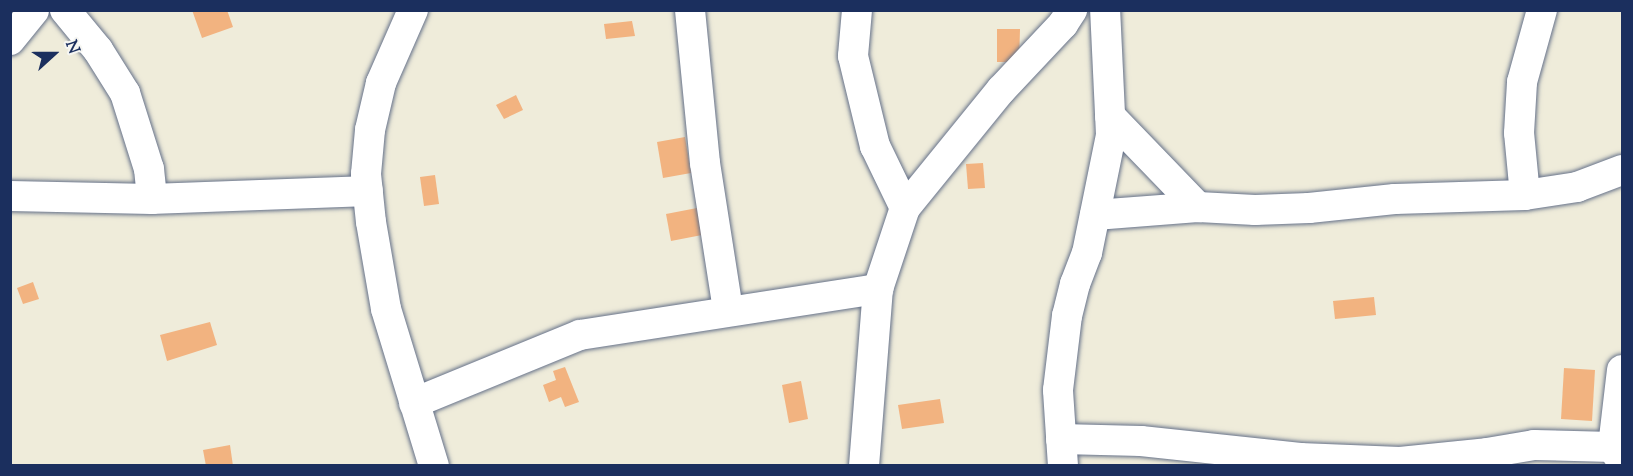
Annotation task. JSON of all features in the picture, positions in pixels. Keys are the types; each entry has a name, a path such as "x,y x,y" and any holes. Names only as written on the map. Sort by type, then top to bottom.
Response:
{"street":[{"path":"10,40 34,10"},
{"path":"65,10 98,50 125,93 149,169 152,199"},
{"path":"413,10 381,83 370,130 366,174 371,222 386,309 434,465"},
{"path":"690,10 705,163 728,310"},
{"path":"856,10 854,56 875,147 905,208"},
{"path":"864,465 878,289 905,208 1001,90 1063,24 1072,10"},
{"path":"1105,10 1110,135 1087,253 1075,284 1067,316 1058,390 1062,452 1142,441 1300,458 1400,462 1487,453 1534,445 1618,450 1623,370"},
{"path":"1525,195 1519,133 1522,82 1542,10"},
{"path":"1110,116 1198,207"},
{"path":"1095,214 1198,207 1255,210 1309,208 1395,199 1525,195 1577,187 1623,170"},
{"path":"10,196 152,199 368,191"},
{"path":"414,403 580,335 728,310 878,289"}],"building":[{"path":"192,10 227,10 233,27 202,38"},
{"path":"632,21 635,36 606,39 604,24"},
{"path":"997,29 1020,29 1019,62 997,62"},
{"path":"516,95 523,110 504,119 496,105"},
{"path":"685,137 691,173 663,178 657,142"},
{"path":"983,163 985,188 968,189 966,164"},
{"path":"435,175 439,204 424,206 420,177"},
{"path":"697,208 702,235 671,241 666,214"},
{"path":"33,282 39,299 23,304 17,288"},
{"path":"1374,297 1376,315 1335,319 1333,301"},
{"path":"210,322 217,345 167,361 160,335"},
{"path":"565,367 579,402 565,407 561,397 549,402 543,385 556,380 553,371"},
{"path":"1564,368 1595,370 1592,421 1561,419"},
{"path":"801,381 808,419 789,423 782,385"},
{"path":"940,399 944,423 902,429 898,405"},
{"path":"230,445 233,466 206,466 203,450"}]}
